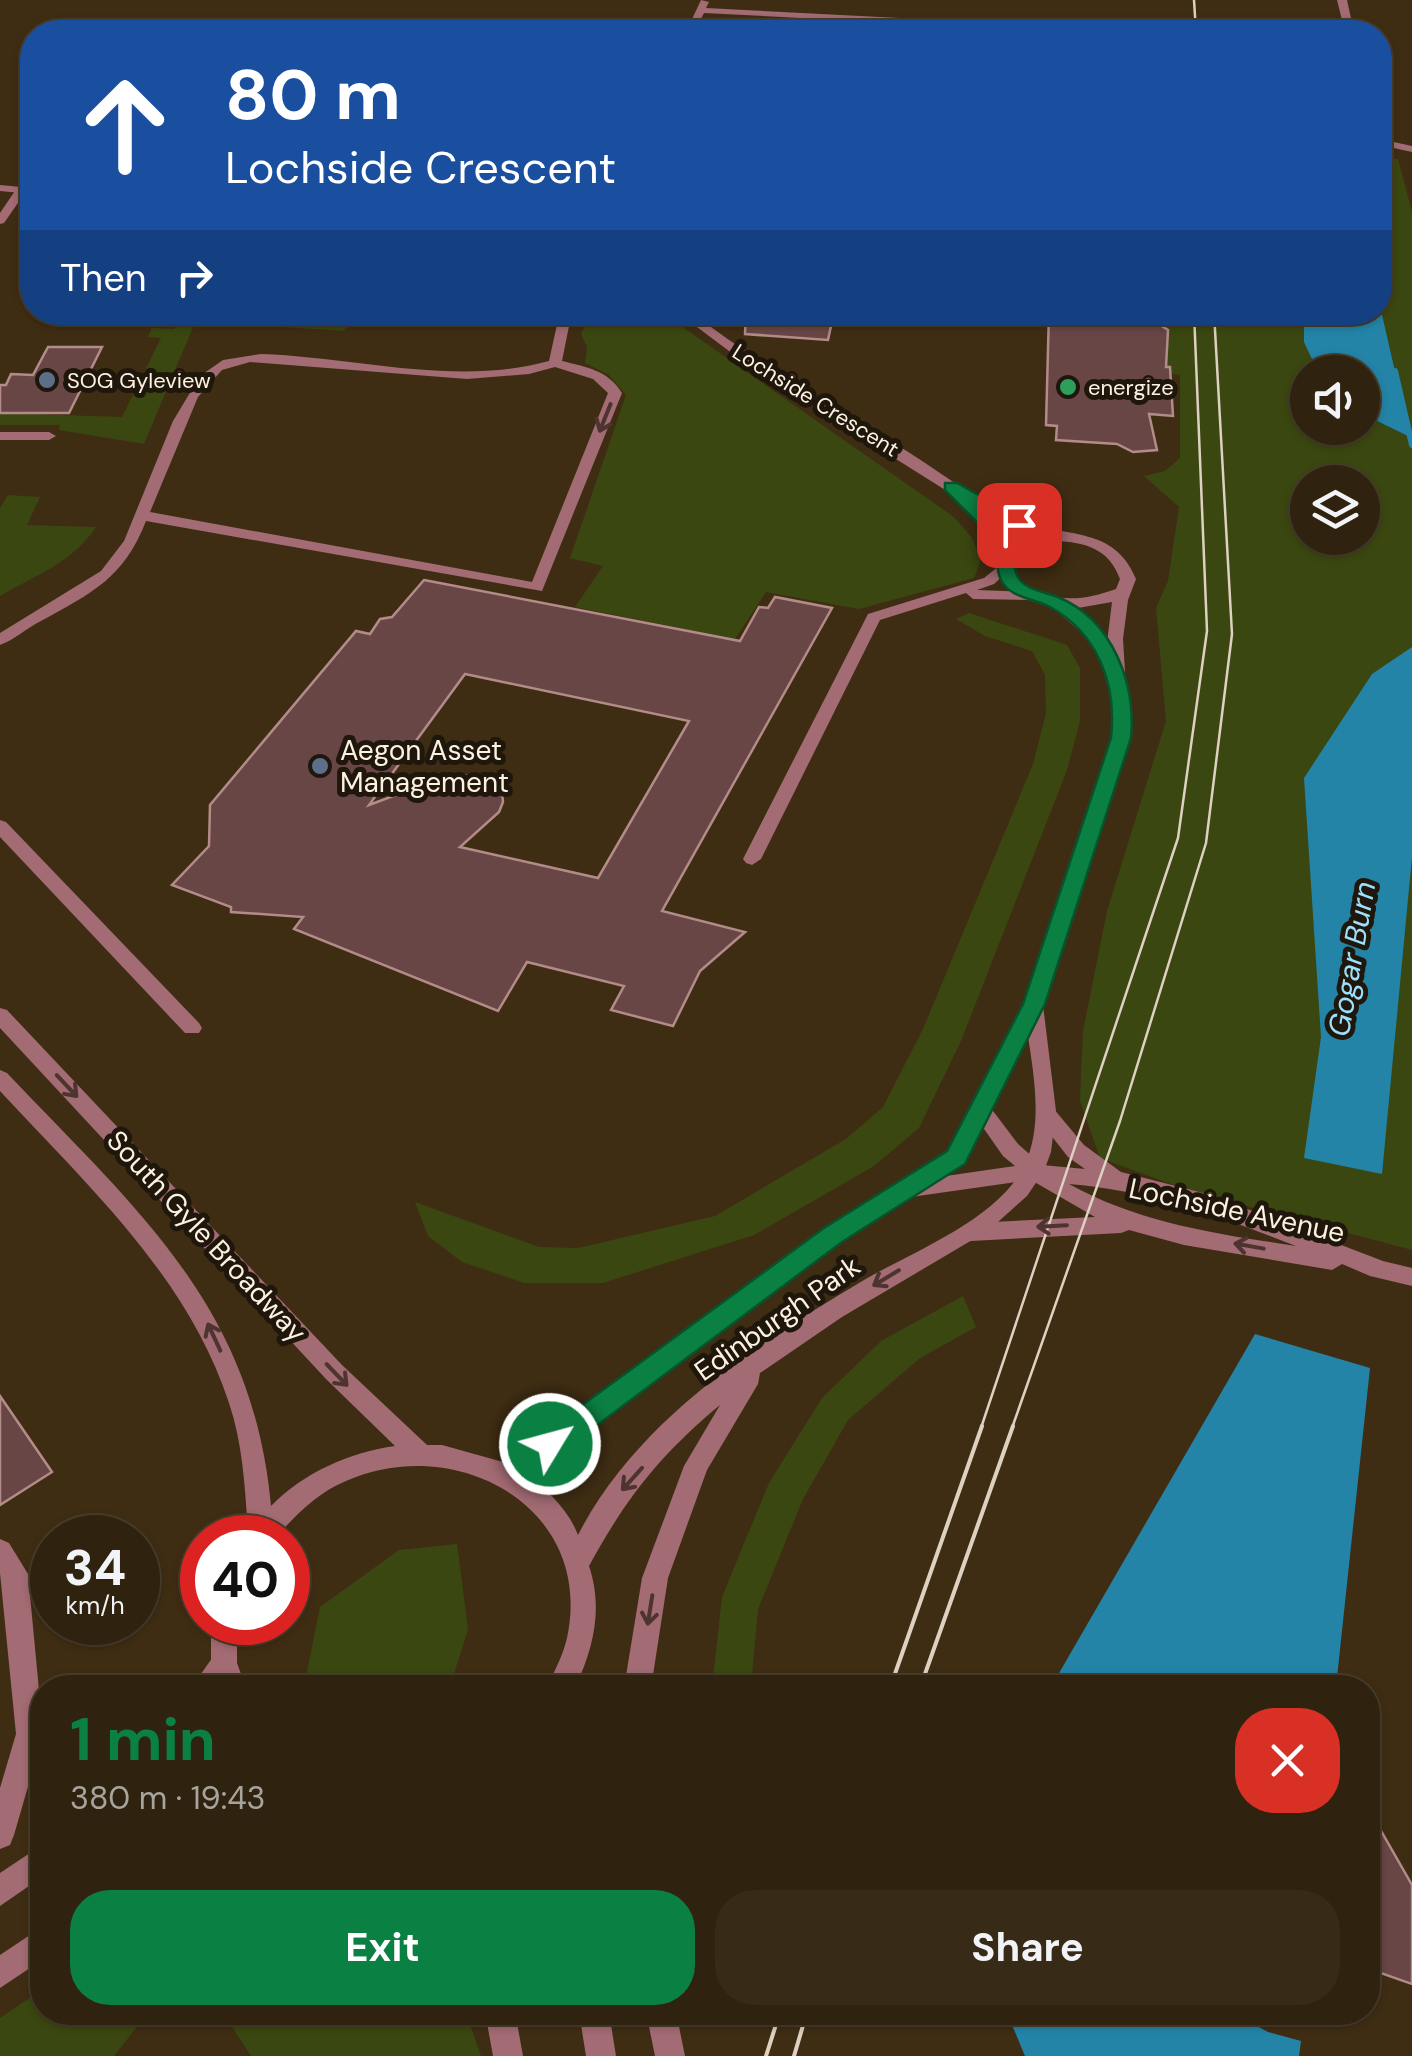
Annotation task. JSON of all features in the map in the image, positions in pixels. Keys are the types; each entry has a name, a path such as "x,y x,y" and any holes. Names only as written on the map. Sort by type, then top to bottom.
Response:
{"street":[{"path":"702,5 926,20"},
{"path":"0,220 20,198"},
{"path":"555,363 563,325"},
{"name":"Lochside Crescent","path":"701,325 741,354 1019,525 1086,541 1116,554 1126,566 1128,579 1119,592 1114,662 1122,692 1121,738 1034,1004 956,1158 912,1188"},
{"path":"0,640 107,574 131,542 140,515 196,387 209,373 231,360 264,358 489,375 531,371 555,363 597,376 612,385 615,393 537,588 140,515"},
{"path":"0,436 49,436"},
{"name":"Lochside Crescent","path":"951,486 1002,542 1010,580 1034,597"},
{"path":"752,859 864,630 874,617 988,580 1026,543 1058,537"},
{"path":"951,593 1087,604 1119,592"},
{"path":"1056,602 1093,634 1114,662"},
{"path":"0,826 192,1028"},
{"name":"Lochside Crescent","path":"971,1232 1014,1196 1032,1172 1044,1144 1046,1114 1034,1004"},
{"name":"South Gyle Broadway","path":"0,1015 334,1372 419,1453"},
{"name":"South Gyle Broadway","path":"0,1078 154,1247 201,1310 242,1402 255,1457 259,1515"},
{"name":"Lochside Avenue","path":"980,1109 1007,1150 1032,1172 1062,1194 1133,1223 1412,1277"},
{"path":"1046,1114 1076,1151 1119,1180"},
{"name":"Lochside Avenue","path":"912,1188 1032,1172 1119,1180 1203,1201 1379,1269"},
{"name":"Edinburgh Park","path":"507,1473 833,1235 912,1188"},
{"name":"Edinburgh Park","path":"578,1562 608,1506 674,1431 758,1362 916,1259 971,1232 1133,1223"},
{"path":"639,1675 655,1578 696,1466 758,1362"},
{"name":"South Gyle Broadway","path":"279,1515 294,1500 332,1475 375,1459 419,1453 464,1458 507,1473 551,1511 578,1562 584,1599 580,1638 565,1675"},
{"path":"0,1551 15,1574 9,1611 30,1734 0,1834"},
{"path":"226,1645 228,1675"},
{"path":"0,1891 30,1869"},
{"path":"0,1974 30,1951"},
{"path":"502,2025 508,2056"},
{"path":"596,2025 602,2056"},
{"path":"664,2025 670,2056"}],"green space":[{"path":"1392,159 1398,159 1412,212 1412,1250 1190,1191 1100,1158 1080,1101 1083,1031 1107,911 1166,721 1156,608 1168,581 1179,507 1144,476 1165,471 1180,458 1180,375 1149,371 1149,354 1167,354 1166,325 1392,325"},
{"path":"176,325 194,325 144,444 59,430 60,425 0,425 0,413 122,417 161,338 148,337 152,328 174,329"},
{"path":"256,325 349,325 344,331"},
{"path":"585,325 680,325 954,517 972,538 981,560 974,578 859,609 766,592 735,639 575,607 603,566 570,558 626,395 609,375 585,363 587,347 581,334"},
{"path":"8,495 40,497 27,525 96,527 64,559 0,596 0,508"},
{"path":"969,613 1067,645 1080,668 1080,721 1067,770 961,1041 919,1128 874,1166 754,1235 603,1283 524,1283 462,1262 428,1236 415,1202 539,1247 578,1248 715,1216 846,1139 883,1107 923,1029 1033,764 1046,713 1045,675 1032,651 985,636 956,619"},
{"path":"963,1296 976,1327 920,1358 848,1420 803,1499 758,1609 752,1675 713,1675 722,1597 769,1483 822,1398 881,1341"},
{"path":"457,1544 468,1629 454,1675 306,1675 320,1607 399,1550"},
{"path":"30,1998 30,2025 139,2025 114,2056 0,2056 0,2018"},
{"path":"231,2025 470,2025 481,2056 251,2056"}],"water":[{"path":"1304,325 1384,325 1410,437 1380,422 1380,355 1310,355 1304,342"},
{"path":"1412,647 1412,857 1382,1174 1304,1158 1321,1037 1304,778 1372,674"},
{"path":"1255,1334 1370,1368 1337,1675 1058,1675"},
{"path":"1012,2025 1255,2025 1301,2041 1299,2056 1025,2056"}],"building":[{"path":"745,325 831,325 828,340 745,334"},
{"path":"1049,325 1160,325 1168,330 1166,367 1170,367 1173,416 1149,414 1157,450 1133,452 1117,444 1056,440 1057,426 1046,425"},
{"name":"SOG Gyleview","path":"48,347 102,347 69,413 0,413 0,385 6,385 11,374 33,375"},
{"name":"Aegon Asset Management","path":"424,580 740,641 759,607 768,608 775,597 832,608 662,911 745,932 700,971 673,1026 611,1010 624,986 527,962 498,1011 294,929 303,917 231,912 231,907 172,885 209,846 210,805 356,631 370,634 380,619 392,617","holes":["465,674 689,721 598,878 460,847 499,812 503,802 502,792 479,776 449,775 369,805"]},
{"path":"0,1396 52,1472 0,1505"},
{"path":"1380,1829 1412,1885 1412,1984 1380,1973"}],"waterway":[{"name":"Gogar Burn","path":"1395,371 1412,445"}],"tram line":[{"path":"1194,0 1195,20"},
{"path":"981,1428 1178,838 1207,631 1195,325"},
{"path":"1012,1428 1120,1121 1206,843 1232,634 1215,325"},
{"path":"895,1675 982,1426"},
{"path":"925,1675 1013,1426"},
{"path":"766,2056 776,2025"},
{"path":"794,2056 803,2025"}],"place":[{"name":"SOG Gyleview","path":"47,380"},
{"name":"energize","path":"1068,387"},
{"name":"Aegon Asset Management","path":"320,766"}],"route":[{"path":"550,1444 833,1235 956,1158 1034,1004 1121,738 1124,715 1114,662 1093,634 1056,602 1034,597 1010,580 1002,542 951,486 1019,525"}]}
